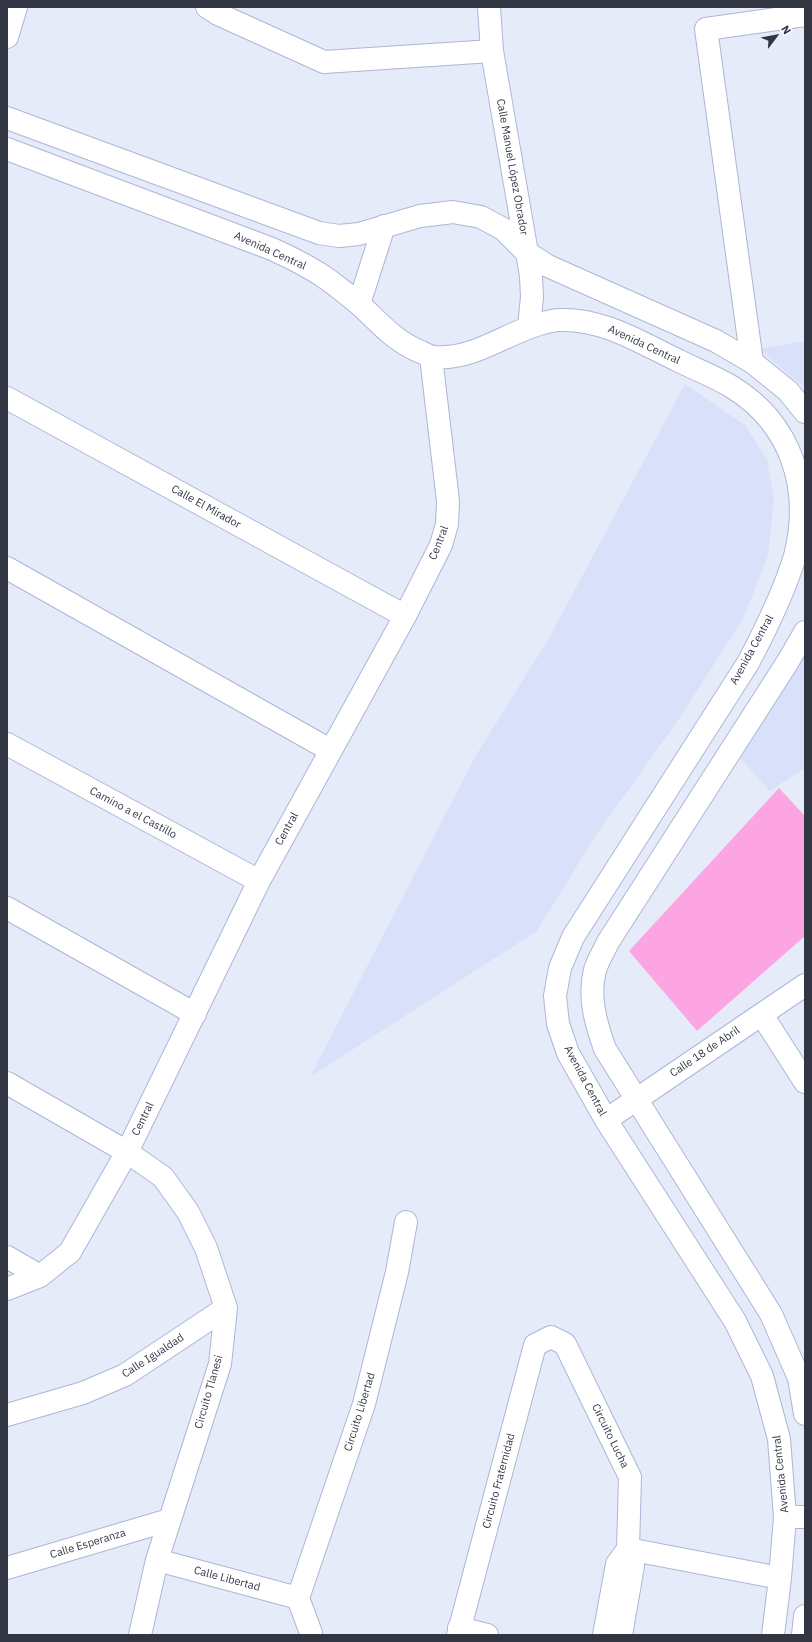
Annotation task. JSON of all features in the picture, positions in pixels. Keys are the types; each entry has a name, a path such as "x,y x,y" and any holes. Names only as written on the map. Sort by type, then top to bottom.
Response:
{"street":[{"path":"7,37 16,7"},
{"path":"207,7 218,14 324,62 492,51"},
{"name":"Calle Manuel López Obrador","path":"489,7 492,51 531,276 532,297 529,327"},
{"path":"752,362 706,29 805,15"},
{"path":"7,118 319,233 339,236 359,234 420,216 453,212 481,217 503,229 526,252 548,266 716,341 752,362 788,391 805,412"},
{"name":"Avenida Central","path":"7,149 272,249 301,262 327,279 359,304 386,330 407,346 431,357 454,356 478,350 529,327 557,320 586,321 617,331 732,387 758,407 780,432 794,459 801,488 802,519 795,555 766,627 748,662 573,937 560,968 555,996 558,1024 568,1052 606,1120 734,1321 762,1376 779,1439 795,1517 780,1578 773,1635"},
{"path":"359,304 384,226"},
{"name":"Central","path":"7,1290 40,1276 70,1252 127,1152 259,881 405,616 441,545 447,524 448,501 431,357"},
{"name":"Calle El Mirador","path":"7,398 405,616"},
{"path":"7,568 330,750"},
{"path":"805,632 787,663 608,942 595,970 592,994 595,1022 605,1049 771,1314 802,1380 805,1414"},
{"name":"Camino a el Castillo","path":"7,744 259,881"},
{"path":"7,908 194,1014"},
{"name":"Calle 18 de Abril","path":"606,1120 636,1098 805,985"},
{"path":"762,1015 805,1082"},
{"name":"Circuito Tlanesi","path":"7,1083 127,1152 163,1177 188,1212 206,1248 226,1308 220,1364 157,1560 140,1635"},
{"name":"Circuito Libertad","path":"298,1598 364,1404 397,1272 406,1222"},
{"path":"7,1257 40,1276"},
{"name":"Calle Igualdad","path":"7,1415 83,1393 125,1375 226,1308"},
{"name":"Circuito Lucha","path":"551,1336 564,1344 630,1477 628,1549 633,1566 621,1635"},
{"name":"Circuito Fraternidad","path":"458,1632 535,1345 551,1336"},
{"path":"762,1376 802,1380"},
{"name":"Calle Esperanza","path":"7,1568 169,1520"},
{"path":"604,1635 617,1564 628,1549 780,1578"},
{"name":"Calle Libertad","path":"157,1560 298,1598"},
{"path":"298,1598 311,1633"},
{"path":"802,1635 805,1616"},
{"path":"458,1632 487,1635"}],"shaded area":[{"path":"805,341 805,388 758,349"},
{"path":"685,384 745,425 767,459 774,499 768,556 744,617 681,716 594,838 537,931 310,1077 475,757 549,638"},
{"path":"805,654 805,768 770,791 740,758"},
{"path":"779,788 805,816 805,936 697,1031 629,951"}]}
